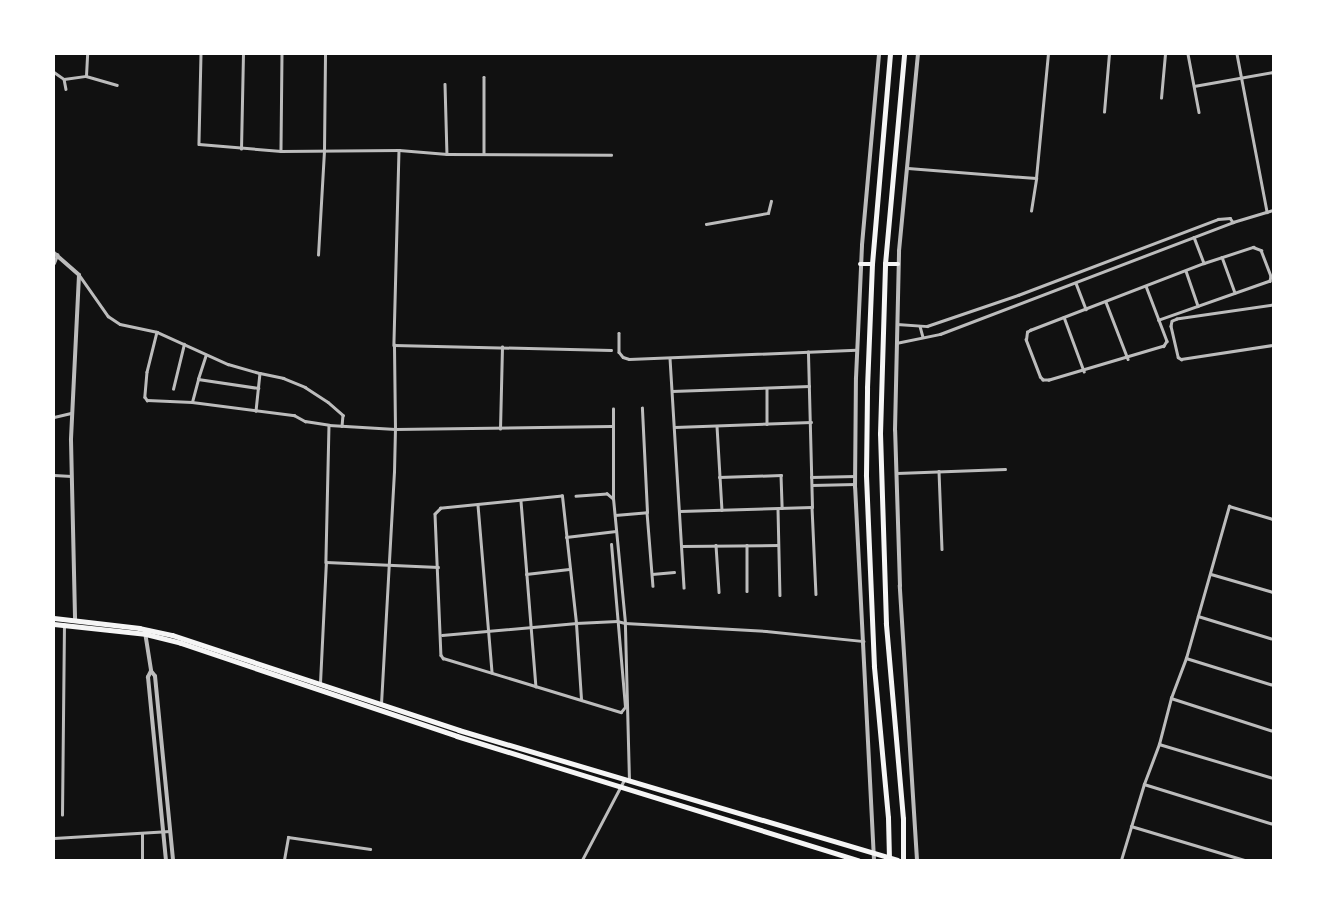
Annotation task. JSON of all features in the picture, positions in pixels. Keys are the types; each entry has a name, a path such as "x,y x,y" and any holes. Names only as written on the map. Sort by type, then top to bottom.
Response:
{"highway":[{"path":"889,860 888,818 874,667 866,475 872,264 890,54"},
{"path":"903,860 903,819 886,624 880,434 885,264 904,54"},
{"path":"860,264 872,264"},
{"path":"885,264 898,264"},
{"path":"54,618 191,640 381,704 627,781 898,860"},
{"path":"54,624 145,632 457,736 858,860"}],"street":[{"path":"86,76 87,54"},
{"path":"201,54 198,144 241,149 399,150 447,154 611,155"},
{"path":"241,149 243,54"},
{"path":"281,150 282,54"},
{"path":"318,255 324,151 325,54"},
{"path":"874,860 855,484 856,350 860,264 879,54"},
{"path":"917,860 901,605 895,473 898,264 918,54"},
{"path":"1031,211 1048,54"},
{"path":"1104,112 1109,54"},
{"path":"1161,98 1165,54"},
{"path":"1188,54 1199,112"},
{"path":"1236,54 1268,212"},
{"path":"54,72 64,79 86,76 117,84"},
{"path":"1194,86 1273,72"},
{"path":"484,77 484,154"},
{"path":"64,79 66,89"},
{"path":"445,84 447,154"},
{"path":"381,704 394,472 394,345 399,150"},
{"path":"908,168 1036,178"},
{"path":"706,224 768,213 772,201"},
{"path":"896,343 940,334 1076,284 1233,222 1273,210"},
{"path":"897,324 927,326 1018,295 1218,220 1230,218 1233,222"},
{"path":"1194,237 1204,263"},
{"path":"1146,286 1166,344 1128,359 1084,371 1049,380 1043,380 1040,377 1026,340 1027,332 1204,263 1253,247 1261,250 1271,279 1159,320"},
{"path":"54,267 55,254"},
{"path":"55,254 79,275 111,320 120,324 157,332 206,355 283,378 305,387 328,402 343,415 342,426"},
{"path":"1222,257 1235,293"},
{"path":"1186,271 1198,306"},
{"path":"75,620 72,413 79,275"},
{"path":"1076,284 1086,308"},
{"path":"1106,301 1128,359"},
{"path":"1273,305 1177,319 1171,324 1178,357 1181,360 1273,345"},
{"path":"1064,317 1084,371"},
{"path":"920,326 923,337"},
{"path":"157,332 147,372 146,399 192,402 294,415 305,421 342,426 395,429 611,426"},
{"path":"619,333 619,352 623,357 670,358 856,350"},
{"path":"173,389 184,344"},
{"path":"394,345 611,350"},
{"path":"500,429 502,347"},
{"path":"808,352 816,594"},
{"path":"192,402 206,355"},
{"path":"670,358 684,588"},
{"path":"256,411 260,372"},
{"path":"198,379 258,388"},
{"path":"672,391 809,386"},
{"path":"767,388 767,424"},
{"path":"642,408 653,586"},
{"path":"582,860 621,786 627,781 625,623 613,499 613,409"},
{"path":"54,417 72,413"},
{"path":"675,427 811,422"},
{"path":"320,684 326,562 329,425"},
{"path":"717,426 722,510"},
{"path":"895,473 1005,469"},
{"path":"939,471 942,548"},
{"path":"54,475 73,476"},
{"path":"719,477 781,475 782,508"},
{"path":"811,477 856,476"},
{"path":"812,485 855,484"},
{"path":"576,496 607,494 613,499"},
{"path":"581,699 576,623 562,496 478,506 441,508 436,512 442,635 441,652 443,658 618,711 625,710 610,545"},
{"path":"521,501 536,686"},
{"path":"478,506 487,631 492,672"},
{"path":"1121,860 1144,784 1159,744 1171,698 1186,658 1229,506 1273,519"},
{"path":"680,510 812,507"},
{"path":"778,509 780,595"},
{"path":"615,515 647,512"},
{"path":"566,537 616,531"},
{"path":"716,545 719,592"},
{"path":"747,545 747,591"},
{"path":"682,546 778,545"},
{"path":"326,562 438,567"},
{"path":"526,574 570,569"},
{"path":"652,574 674,572"},
{"path":"1211,574 1273,592"},
{"path":"1198,616 1273,639"},
{"path":"442,635 617,621 766,631 863,640"},
{"path":"62,815 64,626"},
{"path":"145,632 151,670 155,676 173,860"},
{"path":"1186,658 1273,685"},
{"path":"151,670 148,676 166,860"},
{"path":"1171,698 1273,730"},
{"path":"1159,744 1273,778"},
{"path":"1144,784 1273,824"},
{"path":"1131,826 1244,860"},
{"path":"54,838 171,831"},
{"path":"142,834 142,860"},
{"path":"284,860 288,837 370,849"}]}
